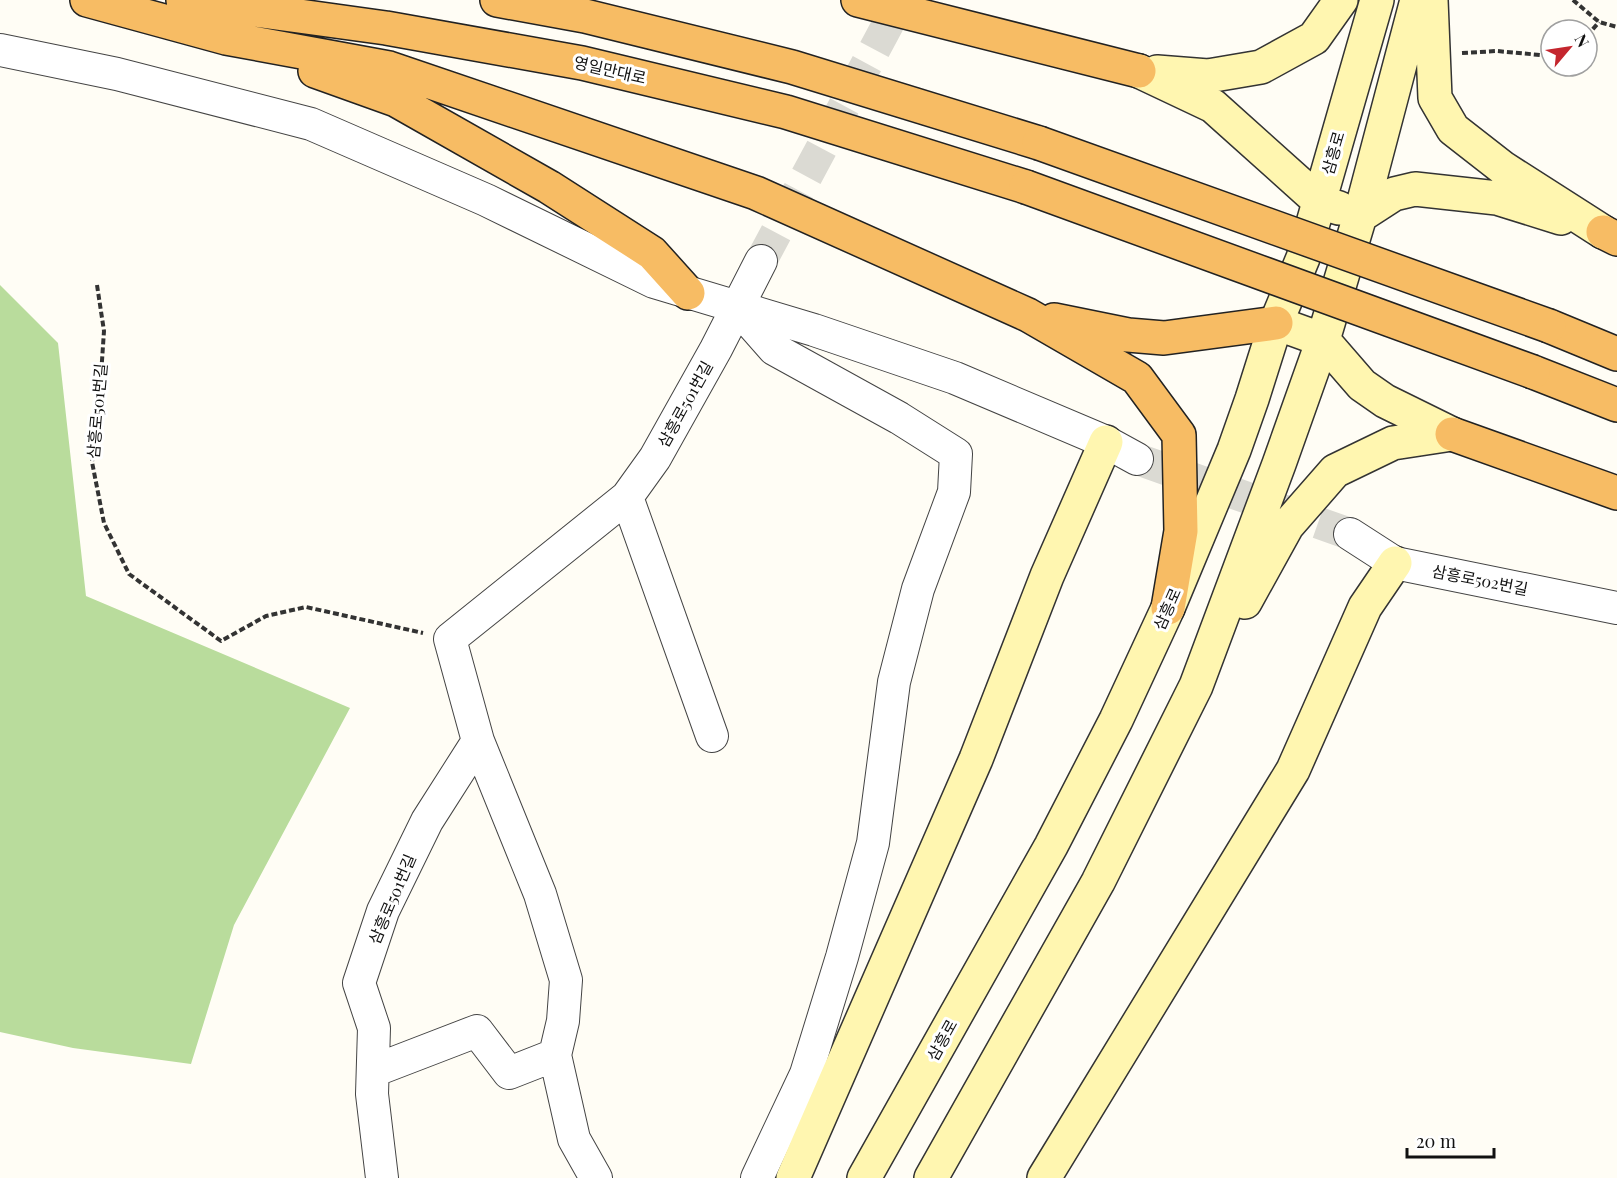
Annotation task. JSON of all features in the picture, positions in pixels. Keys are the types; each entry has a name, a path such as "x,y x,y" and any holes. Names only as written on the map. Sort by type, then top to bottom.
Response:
{"highway":[{"path":"87,0 226,38 396,100 549,187 652,253 688,293"},
{"name":"영일만대로","path":"183,0 386,28 582,63 786,112 1026,187 1533,372 1617,405"},
{"path":"497,0 585,16 792,68 1039,143 1549,326 1617,354"},
{"path":"858,0 1139,71"},
{"path":"226,38 389,68 756,193 1028,315 1137,378 1179,435 1180,531 1168,608"},
{"path":"1028,315 1128,335 1164,338 1276,323"},
{"path":"1452,434 1617,493"}],"main road":[{"path":"1139,71 1208,76 1261,67 1314,38 1341,0"},
{"name":"삼흥로","path":"864,1178 1051,846 1116,720 1168,608 1237,440 1276,323 1303,258 1377,0"},
{"path":"1196,686 1323,340 1360,216 1417,0"},
{"path":"1431,0 1435,98 1453,129 1503,168 1610,235"},
{"path":"1139,71 1213,106 1320,202 1360,216"},
{"path":"1360,216 1394,194 1415,189 1497,198 1610,235"},
{"path":"1276,323 1323,340 1362,385 1385,401 1452,434"},
{"path":"931,1178 1098,882 1196,686 1287,526 1335,471 1393,442 1452,434"},
{"path":"793,1178 976,759 1047,576 1106,442"},
{"path":"1044,1178 1293,770 1365,607 1395,563"}],"street":[{"path":"0,50 117,74 310,124 486,200 654,282 814,330 956,378 1106,442 1137,459"},
{"name":"삼흥로501번길","path":"450,639 627,496 655,458 761,261"},
{"path":"737,308 774,349 899,418 956,454 954,492 918,589 894,682 873,843 842,957 806,1074 757,1178"},
{"path":"627,496 712,736"},
{"name":"삼흥로502번길","path":"1350,534 1395,563 1617,608"},
{"path":"450,639 478,741 540,894 566,980 563,1021 555,1055 574,1139 596,1178"},
{"name":"삼흥로501번길","path":"382,1178 372,1094 374,1028 359,982 383,911 417,841 427,821 478,741"},
{"path":"373,1071 477,1031 508,1073 555,1055"}],"path":[{"path":"1573,0 1594,18"},
{"path":"1599,22 1617,27"},
{"path":"1432,56 1497,51 1539,55"},
{"name":"삼흥로501번길","path":"97,285 104,331 92,462 104,524 129,574 221,641 266,616 306,606 450,639"}],"green space":[{"path":"0,285 58,343 86,596 350,708 234,925 191,1064 73,1048 0,1032"}],"tunnel":[{"path":"761,261 901,0"},
{"path":"1137,459 1350,534"}]}
